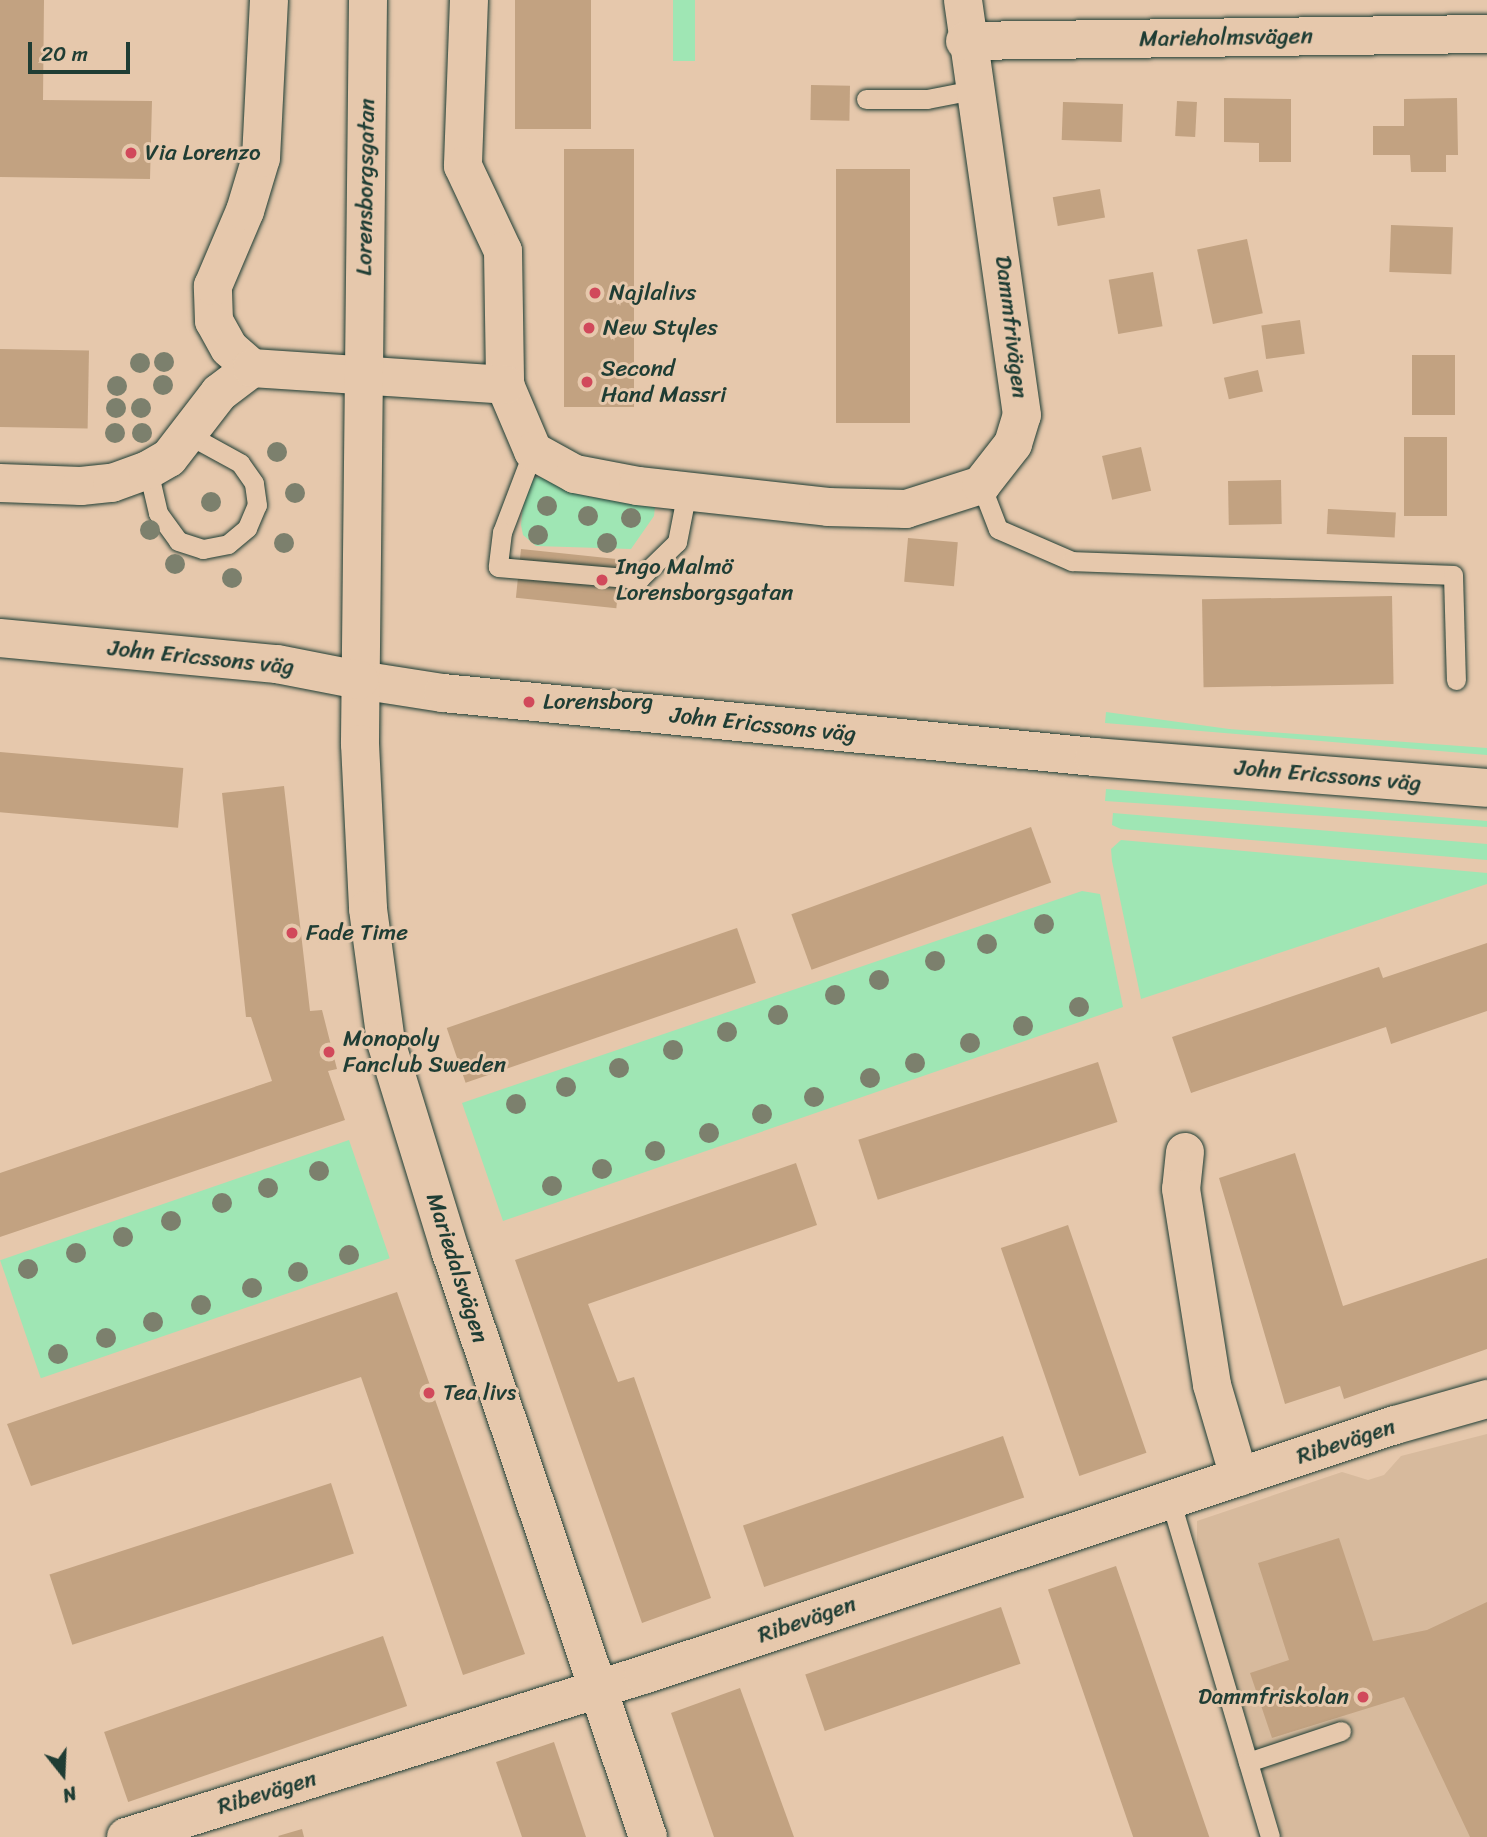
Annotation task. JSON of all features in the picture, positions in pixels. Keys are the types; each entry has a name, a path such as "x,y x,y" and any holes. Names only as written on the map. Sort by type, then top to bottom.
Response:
{"street":[{"path":"269,0 261,158 245,211 214,286 214,321 229,348 252,368 505,385"},
{"name":"Lorensborgsgatan","path":"359,680 368,0"},
{"path":"469,0 463,166 503,251 505,385 533,451 575,474 687,491 828,507 906,509 981,485"},
{"name":"Dammfrivägen","path":"963,0 965,41 1022,415 1013,444 981,485"},
{"name":"Marieholmsvägen","path":"965,41 1487,34"},
{"path":"0,483 81,486 111,483 148,470 169,458 219,393 252,368"},
{"name":"John Ericssons väg","path":"0,638 277,664 443,693 1094,757 1487,788"},
{"name":"Mariedalsvägen","path":"359,680 368,909 386,1042 450,1250 601,1688 648,1837"},
{"path":"1185,1152 1181,1189 1212,1385 1239,1477"},
{"name":"Ribevägen","path":"126,1837 601,1688 1170,1499 1487,1399"}],"lane":[{"path":"866,99 927,99 973,90"},
{"path":"148,470 158,513 178,541 203,549 228,544 247,528 257,505 254,483 240,463 189,435"},
{"path":"533,451 502,531 498,567 639,579 677,542 687,491"},
{"path":"981,485 998,529 1072,561 1453,575 1456,680"},
{"path":"1170,1499 1270,1837"},
{"path":"1248,1762 1341,1731"}],"shaded area":[{"name":"Dammfriskolan","path":"1487,1434 1487,1837 1282,1837 1197,1557 1197,1521 1342,1472 1368,1480 1384,1475 1401,1456"}],"green space":[{"path":"673,0 695,0 695,61 673,61"},
{"path":"542,477 585,496 655,507 654,516 631,549 536,546 523,535 521,525 525,486 532,478"},
{"path":"1106,712 1229,729 1487,748 1487,755 1105,723"},
{"path":"1106,789 1487,821 1487,827 1105,801"},
{"path":"1113,813 1487,844 1487,860 1121,829 1112,825"},
{"path":"1121,840 1487,873 1487,884 1141,999 1112,861 1111,849"},
{"path":"1082,891 1100,894 1123,1007 503,1221 462,1103"},
{"path":"349,1140 390,1258 41,1378 0,1260"}],"building":[{"path":"0,0 44,0 43,100 152,101 150,179 0,177"},
{"path":"515,0 591,0 591,129 515,129"},
{"path":"811,85 850,86 849,121 810,120"},
{"path":"1224,98 1291,99 1291,162 1259,162 1259,143 1224,142"},
{"path":"1457,98 1458,155 1446,155 1446,172 1411,172 1410,155 1373,155 1373,126 1404,126 1404,99"},
{"path":"1177,101 1197,102 1195,137 1175,136"},
{"path":"1063,102 1123,104 1122,142 1062,140"},
{"path":"564,149 634,149 634,407 564,407"},
{"path":"836,169 910,169 910,423 836,423"},
{"path":"1100,189 1105,218 1058,226 1053,197"},
{"path":"1391,225 1453,227 1451,274 1389,272"},
{"path":"1247,239 1263,313 1213,324 1197,250"},
{"path":"1153,272 1163,326 1118,334 1109,280"},
{"path":"1300,320 1305,354 1266,359 1261,325"},
{"path":"0,349 89,351 88,429 0,427"},
{"path":"1412,355 1455,355 1455,415 1412,415"},
{"path":"1258,370 1263,391 1229,399 1224,378"},
{"path":"1404,437 1447,437 1447,516 1404,516"},
{"path":"1141,447 1151,491 1112,500 1102,456"},
{"path":"1281,480 1282,524 1229,525 1228,481"},
{"path":"1328,509 1396,513 1395,538 1327,534"},
{"path":"908,538 958,542 954,586 904,582"},
{"path":"521,549 621,560 616,608 516,598"},
{"path":"1392,596 1394,684 1204,687 1202,599"},
{"path":"0,752 183,768 178,828 0,812"},
{"path":"284,786 310,1011 322,1010 337,1069 328,1071 345,1120 0,1237 0,1173 272,1081 251,1017 246,1017 222,793"},
{"path":"1031,827 1051,882 812,970 791,914"},
{"path":"737,928 756,983 466,1083 447,1028"},
{"path":"1487,943 1487,1011 1391,1044 1386,1027 1191,1093 1172,1037 1379,967 1383,978"},
{"path":"1098,1062 1117,1122 878,1200 858,1140"},
{"path":"1295,1153 1343,1306 1487,1258 1487,1349 1344,1399 1340,1386 1285,1404 1219,1178"},
{"path":"796,1163 817,1225 588,1304 618,1382 634,1377 711,1598 642,1623 515,1260"},
{"path":"1068,1225 1146,1453 1079,1476 1001,1248"},
{"path":"397,1292 525,1654 463,1675 361,1377 31,1486 7,1424"},
{"path":"1003,1436 1024,1497 764,1587 743,1526"},
{"path":"331,1483 354,1553 72,1645 49,1574"},
{"path":"1339,1538 1373,1641 1427,1630 1487,1602 1487,1837 1470,1837 1404,1697 1272,1738 1250,1673 1289,1660 1258,1563"},
{"path":"1116,1566 1209,1837 1133,1837 1048,1589"},
{"path":"1001,1607 1021,1664 825,1731 805,1674"},
{"path":"383,1636 407,1706 128,1802 104,1732"},
{"path":"740,1688 794,1837 714,1837 671,1713"},
{"path":"554,1742 586,1837 522,1837 496,1762"},
{"path":"302,1829 304,1837 278,1836"}],"place":[{"name":"Via Lorenzo","path":"131,153"},
{"name":"Najlalivs","path":"595,293"},
{"name":"New Styles","path":"589,328"},
{"name":"Second Hand Massri","path":"587,382"},
{"name":"Ingo Malmö Lorensborgsgatan","path":"602,580"},
{"name":"Lorensborg","path":"529,702"},
{"name":"Fade Time","path":"292,933"},
{"name":"Monopoly Fanclub Sweden","path":"329,1052"},
{"name":"Tea livs","path":"429,1393"},
{"name":"Dammfriskolan","path":"1363,1697"}]}
